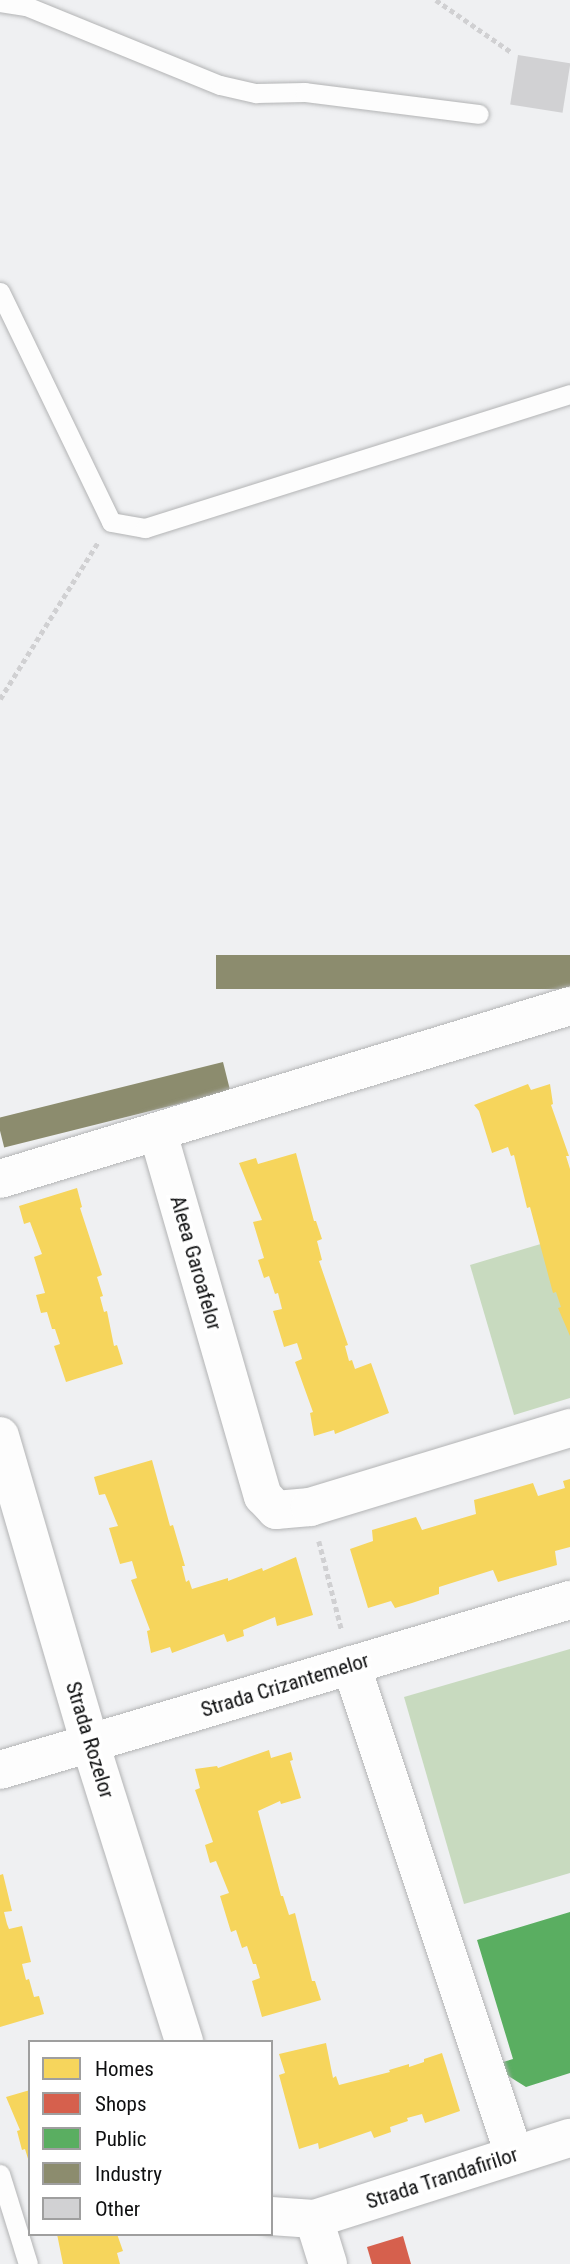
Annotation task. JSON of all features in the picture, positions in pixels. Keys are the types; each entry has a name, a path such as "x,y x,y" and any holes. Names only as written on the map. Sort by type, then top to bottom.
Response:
{"street":[{"path":"0,1179 570,1006"},
{"name":"Aleea Garoafelor","path":"158,1133 263,1496 276,1510 310,1507 570,1428"},
{"name":"Strada Rozelor","path":"0,1436 90,1743 183,2040"},
{"name":"Strada Crizantemelor","path":"0,1770 570,1600"},
{"path":"351,1665 514,2154"},
{"name":"Strada Trandafirilor","path":"314,2219 570,2137"},
{"path":"273,2216 314,2219 328,2264"}],"lane":[{"path":"0,2 26,6 220,85 256,93 305,92 479,114"},
{"path":"0,292 111,522 145,528 570,394"},
{"path":"0,2174 5,2210 28,2264"}],"path":[{"path":"436,0 511,52"},
{"path":"0,699 111,522"},
{"path":"310,1507 351,1665"}],"green space":[{"path":"544,1243 570,1332 570,1398 514,1415 470,1265"},
{"path":"570,1649 570,1873 464,1904 404,1697"}],"building: Homes":[{"path":"528,1084 531,1090 550,1084 551,1105 569,1156 566,1156 570,1169 570,1336 558,1308 561,1307 556,1292 553,1293 514,1155 511,1156 508,1147 492,1153 479,1111 474,1105"},
{"path":"296,1153 314,1221 322,1239 317,1241 322,1260 319,1261 348,1345 345,1346 349,1361 352,1360 355,1369 371,1363 389,1413 335,1434 334,1430 314,1436 310,1413 313,1412 295,1362 302,1359 301,1355 297,1343 284,1347 273,1311 282,1309 278,1293 275,1294 269,1276 264,1278 258,1260 264,1258 253,1222 262,1220 239,1163 256,1158 258,1164"},
{"path":"77,1188 82,1207 80,1208 102,1275 97,1277 103,1296 100,1297 104,1312 107,1311 114,1346 117,1345 123,1364 66,1382 54,1346 60,1344 55,1329 52,1329 47,1312 41,1313 36,1295 45,1293 34,1257 42,1254 30,1222 24,1224 19,1206"},
{"path":"152,1460 170,1526 173,1525 185,1566 182,1566 186,1582 189,1580 192,1589 228,1578 228,1581 262,1568 263,1571 296,1557 313,1615 277,1626 275,1617 243,1630 244,1636 227,1642 224,1634 172,1653 170,1647 151,1653 147,1631 150,1630 131,1580 137,1578 132,1561 120,1564 109,1528 118,1526 105,1494 99,1495 94,1477"},
{"path":"570,1479 570,1547 555,1551 557,1565 498,1582 493,1570 439,1587 439,1594 412,1603 395,1608 391,1601 368,1608 350,1549 373,1541 372,1530 416,1517 422,1530 476,1514 474,1500 533,1483 538,1496 565,1488 563,1481"},
{"path":"269,1750 271,1758 291,1752 293,1760 290,1761 301,1798 281,1804 280,1801 258,1811 281,1896 289,1915 295,1913 312,1981 315,1981 321,2000 262,2017 252,1981 260,1978 256,1964 253,1964 247,1946 242,1948 236,1930 231,1932 220,1896 229,1893 216,1861 210,1863 205,1845 213,1842 195,1790 200,1788 195,1769 218,1768"},
{"path":"3,1874 12,1911 4,1912 7,1924 9,1929 22,1926 31,1962 22,1964 26,1980 29,1979 34,1997 39,1996 44,2014 0,2027 0,1875"},
{"path":"326,2043 333,2078 336,2076 339,2085 390,2072 389,2070 409,2064 409,2067 442,2053 460,2111 425,2123 422,2114 407,2118 408,2121 390,2127 391,2132 374,2138 371,2131 319,2149 318,2143 299,2149 279,2075 285,2073 279,2054"},
{"path":"28,2091 28,2159 25,2149 22,2150 17,2131 20,2130 6,2097"},
{"path":"57,2236 118,2236 123,2251 117,2253 120,2264 63,2264"}],"building: Shops":[{"path":"403,2236 411,2264 372,2264 367,2247"}],"building: Public":[{"path":"570,1912 570,2073 526,2087 507,2075 503,2062 513,2059 477,1940"}],"building: Industry":[{"path":"216,955 570,955 570,989 216,989"},
{"path":"223,1062 230,1091 4,1147 0,1118"}],"building: Other":[{"path":"518,55 570,63 563,113 510,104"}]}
